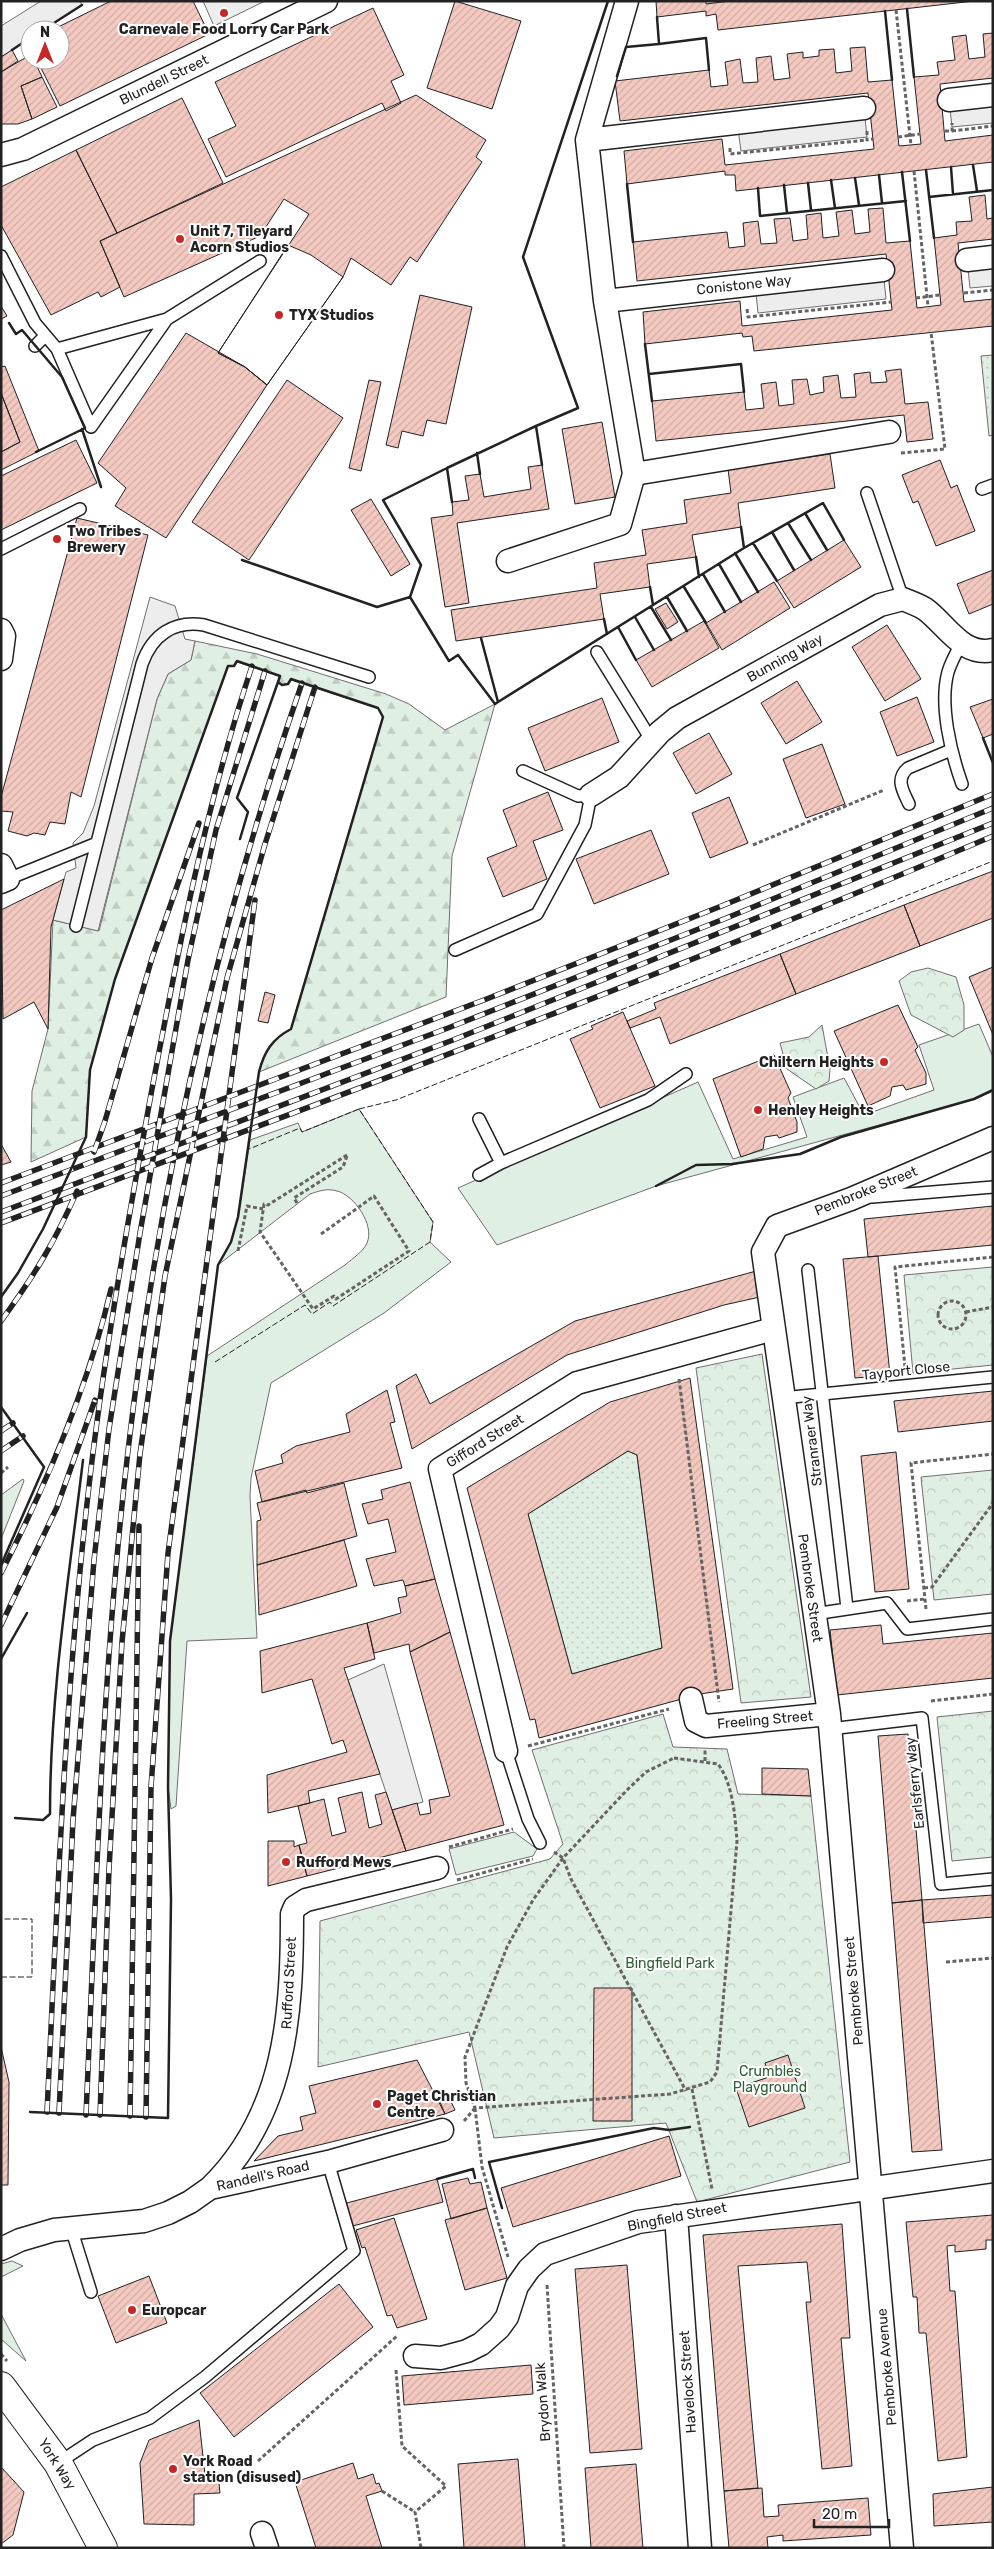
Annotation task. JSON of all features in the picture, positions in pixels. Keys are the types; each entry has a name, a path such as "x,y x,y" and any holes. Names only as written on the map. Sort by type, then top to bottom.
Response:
{"main road":[{"name":"York Way","path":"1,2386 58,2463 103,2548"}],"street":[{"name":"Blundell Street","path":"1,155 23,149 326,1"},
{"path":"508,561 620,524 634,474 605,301 587,140 627,1"},
{"path":"949,100 993,96"},
{"path":"587,140 864,108"},
{"path":"967,260 993,257"},
{"name":"Conistone Way","path":"605,301 882,270"},
{"path":"634,474 888,432"},
{"path":"903,599 925,609 961,644 974,648 993,650"},
{"name":"Bunning Way","path":"592,795 619,777 652,741 677,718 880,605 903,599"},
{"path":"1,630 4,651 1,659"},
{"name":"Pembroke Street","path":"872,2187 830,1722 782,1398 763,1252 777,1226 851,1198 993,1138"},
{"name":"Gifford Street","path":"506,1751 440,1469 577,1382 773,1329"},
{"name":"Freeling Street","path":"691,1699 696,1720 706,1726 830,1722"},
{"name":"Rufford Street","path":"210,2188 238,2158 249,2138 277,2071 289,2017 292,1914 295,1907 306,1900 440,1858"},
{"name":"Randell's Road","path":"1,2249 37,2234 71,2228 144,2221 168,2213 190,2202 210,2188 328,2162 442,2130"},
{"name":"Bingfield Street","path":"405,2359 442,2358 467,2351 481,2344 499,2328 507,2317 517,2286 529,2268 545,2254 638,2222 716,2209 993,2171"},
{"name":"Pembroke Avenue","path":"872,2187 902,2548"},
{"name":"Havelock Street","path":"676,2216 700,2548"}],"lane":[{"path":"1,256 26,309 45,336 57,349 91,427 167,319"},
{"path":"57,349 167,319 260,261"},
{"path":"35,346 45,336"},
{"path":"867,493 903,599"},
{"path":"1,550 80,509"},
{"path":"76,926 142,664 151,645 170,629 181,623 204,625 369,677"},
{"path":"961,644 948,674 946,697 951,750 962,784"},
{"path":"597,652 652,741"},
{"path":"909,804 900,784 900,777 908,768 951,750"},
{"path":"455,950 538,914 585,825 592,795 578,796 523,771"},
{"path":"4,876 74,853 97,843"},
{"path":"478,1175 501,1162 648,1100 686,1074"},
{"path":"479,1119 501,1162"},
{"path":"851,1198 993,1187"},
{"name":"Stranraer Way","path":"808,1270 847,1608"},
{"name":"Tayport Close","path":"782,1398 993,1377"},
{"path":"814,1614 887,1603 907,1628 993,1619"},
{"name":"Earlsferry Way","path":"830,1722 922,1718 941,1884 993,1879"},
{"path":"506,1751 528,1819 544,1846"},
{"path":"58,2463 93,2440 150,2418 205,2377 354,2251 328,2162"},
{"path":"71,2228 91,2292"}],"path":[{"path":"896,10 911,145"},
{"path":"727,123 730,154 867,140"},
{"path":"952,131 993,126"},
{"path":"898,137 920,134"},
{"path":"914,171 928,306"},
{"path":"745,284 748,317 891,302"},
{"path":"964,293 993,290"},
{"path":"916,298 940,295"},
{"path":"888,432 892,454 945,448 931,332"},
{"path":"753,845 900,784"},
{"path":"297,1203 294,1198 343,1167 347,1155 268,1205 264,1204 263,1208 260,1232 313,1309 334,1296 336,1299 409,1251 374,1196 321,1234"},
{"path":"238,1251 247,1206 263,1208"},
{"path":"906,1386 895,1267 993,1257"},
{"path":"949,1301 959,1302 966,1312 964,1324 957,1329 948,1329 938,1319 941,1306 949,1301"},
{"path":"966,1312 993,1306"},
{"path":"676,1356 722,1724"},
{"path":"927,1613 911,1463 993,1454"},
{"path":"1,1473 8,1467"},
{"path":"924,1588 932,1587 993,1503"},
{"path":"506,1751 671,1708"},
{"path":"475,2108 686,2091 710,2082 717,2072 737,1841 735,1817 724,1772 718,1764 674,1758 646,1772 562,1858 533,1900 508,1947 465,2057 466,2083 475,2108 482,2167 517,2286"},
{"path":"528,1819 511,1830 440,1858 445,1878 457,1880 540,1856"},
{"path":"544,1846 562,1858 571,1879 686,2091"},
{"path":"946,1962 993,1958"},
{"path":"692,2089 716,2209"},
{"name":"Brydon Walk","path":"545,2254 564,2548"},
{"path":"258,2461 397,2336"},
{"path":"405,2359 402,2446 446,2486 415,2512"},
{"path":"382,2491 415,2512 421,2548"}],"green space":[{"path":"993,355 993,435 989,436 981,356"},
{"path":"195,641 257,654 386,694 409,704 445,730 495,704 452,856 446,997 259,1072 263,1058 270,1047 279,1037 291,1029 383,717 378,708 291,680 288,684 282,685 278,682 280,676 237,662 234,666 228,666 115,979 90,1070 86,1137 31,1162 32,1091 48,1029 53,920 99,931 157,699 168,674 191,660"},
{"path":"928,968 956,977 964,1005 964,1030 953,1037 911,1015 899,981 911,972"},
{"path":"979,1024 993,1057 993,1091 974,1099 656,1186 497,1245 458,1188 698,1082 733,1159 807,1137 793,1097 844,1078 864,1115 934,1090 919,1045"},
{"path":"822,1025 830,1069 829,1081 816,1089 787,1069 780,1043 809,1037"},
{"path":"359,1109 433,1222 430,1242 451,1262 384,1313 271,1383 251,1478 250,1496 257,1638 187,1641 176,1806 171,1809 168,1787 170,1641 207,1356 345,1265 363,1249 369,1236 366,1220 350,1198 337,1191 323,1190 310,1194 218,1265 231,1242 238,1217 250,1140 298,1123 302,1132"},
{"path":"993,1267 993,1365 913,1373 904,1275"},
{"path":"762,1354 811,1697 741,1703 696,1368"},
{"path":"628,1451 637,1455 662,1648 572,1674 528,1514"},
{"path":"993,1470 993,1594 934,1600 921,1477"},
{"path":"23,1479 24,1481 1,1539 1,1495"},
{"path":"993,1711 993,1857 952,1861 937,1717"},
{"name":"Bingfield Park","path":"663,1714 673,1747 727,1749 738,1794 811,1796 850,2162 697,2202 666,2123 494,2138 469,2032 318,2067 320,1921 550,1859 563,1844 532,1750"},
{"path":"514,1832 537,1849 533,1856 456,1875 449,1849"},
{"path":"12,2261 23,2266 1,2277 1,2264"},
{"path":"1,2314 26,2361 1,2339"}],"shaded area":[{"path":"41,1 80,1 82,5 59,20 20,20 20,45 1,57 1,26"},
{"name":"Carnevale Food Lorry Car Park","path":"203,1 265,1 214,26"},
{"path":"948,90 993,95 993,123 952,127"},
{"path":"864,108 867,137 741,151 737,122"},
{"path":"993,257 993,286 970,288 967,260"},
{"path":"883,270 886,299 758,313 755,283"},
{"path":"150,597 175,606 185,639 195,641 191,660 168,674 157,699 98,931 53,920 66,872 76,868 73,843 83,833 94,806"},
{"path":"384,1664 423,1802 392,1810 348,1680"}],"building":[{"path":"111,1 193,1 209,34 60,106 42,70 70,70 70,21"},
{"path":"455,1 521,21 492,109 427,88"},
{"path":"656,1 706,1 706,4 730,1 974,1 718,30 716,14 706,16 706,11 657,17"},
{"path":"373,8 404,75 391,81 401,103 386,111 382,103 226,177 208,139 236,126 215,82"},
{"path":"993,33 993,78 940,84 945,141 993,135 993,162 736,191 735,175 725,175 725,171 627,184 624,151 722,139 725,165 874,149 868,93 620,121 615,81 709,70 711,87 728,85 725,62 740,59 743,83 758,82 756,58 771,56 774,80 790,78 787,54 803,52 803,58 819,56 819,50 834,49 836,73 852,71 850,48 865,47 868,82 892,80 899,146 921,144 914,77 939,75 937,62 955,60 952,37 966,35 969,59 985,57 983,34"},
{"path":"12,50 18,61 1,72 1,57"},
{"path":"20,61 20,70 39,70 42,77 21,86 32,119 18,124 1,124 1,72"},
{"path":"42,77 57,107 32,119 21,86"},
{"name":"Unit 7, Tileyard Acorn Studios","path":"416,95 486,140 476,157 482,162 417,262 410,257 391,285 351,258 343,277 267,385 245,367 218,353 309,214 284,199 260,236 124,297 100,241"},
{"path":"182,98 223,183 117,233 76,150"},
{"path":"76,150 117,233 100,241 120,287 101,297 98,292 51,315 1,225 1,187"},
{"path":"985,195 987,219 993,218 993,239 958,243 964,302 993,299 993,326 754,351 752,336 743,337 742,333 645,344 643,312 740,301 742,326 892,310 886,254 637,281 633,242 727,232 729,248 745,246 743,223 758,221 761,244 777,243 774,219 790,218 793,241 808,239 806,215 821,213 823,238 839,236 836,212 852,210 855,234 870,232 868,209 883,208 886,243 910,241 917,308 941,305 934,238 957,235 956,222 972,221 969,197"},
{"name":"TYX Studios","path":"288,245 311,255 343,277 267,385 245,367 218,353"},
{"path":"420,295 472,307 446,424 427,420 423,436 402,431 398,448 386,445"},
{"path":"1,306 7,316 1,319"},
{"path":"186,333 245,367 267,385 166,538 115,506 126,488 98,463"},
{"path":"5,366 39,451 1,470 1,452 20,442 1,393 1,367"},
{"path":"901,369 905,404 928,402 933,439 907,442 904,415 656,441 652,401 744,392 746,410 764,408 761,384 776,382 779,406 794,404 792,380 807,379 810,395 824,392 823,377 838,375 841,398 856,397 854,374 870,372 871,383 887,382 885,371"},
{"path":"287,380 343,418 249,560 192,522"},
{"path":"369,380 381,382 361,471 349,468"},
{"path":"1,393 20,442 1,452"},
{"path":"602,422 615,497 575,504 562,429"},
{"path":"76,440 97,483 1,530 1,476"},
{"path":"830,454 835,488 738,503 741,527 692,535 696,557 647,564 650,587 600,594 604,619 456,641 451,610 597,588 594,563 646,555 642,530 687,523 684,500 731,493 728,469"},
{"path":"940,460 951,488 957,485 975,531 936,546 918,501 913,503 902,475"},
{"path":"542,465 549,509 457,523 469,603 445,607 431,518 453,515 452,502 469,500 465,476 480,474 484,497 531,489 528,467"},
{"path":"371,499 410,564 391,576 351,510"},
{"path":"77,518 148,535 81,797 71,792 65,824 50,822 45,835 34,833 27,836 8,831 13,812 1,811 1,797"},
{"path":"844,540 861,567 794,608 777,581"},
{"path":"993,570 993,604 969,614 957,584"},
{"path":"774,582 790,608 722,650 706,623"},
{"path":"666,603 678,622 667,629 655,609"},
{"path":"704,621 719,648 652,687 636,660"},
{"path":"887,625 921,679 885,701 852,647"},
{"path":"797,681 822,722 786,744 761,703"},
{"path":"917,697 934,742 897,756 880,712"},
{"path":"602,698 619,742 545,771 528,728"},
{"path":"993,699 993,734 983,738 970,707"},
{"path":"709,733 732,774 696,794 673,753"},
{"path":"822,744 845,804 806,818 783,759"},
{"path":"548,792 563,830 533,841 547,879 503,897 487,858 517,846 503,810"},
{"path":"729,797 748,843 710,858 692,813"},
{"path":"651,830 669,874 594,904 576,859"},
{"path":"993,871 993,918 920,946 904,905"},
{"path":"64,879 51,927 48,1029 34,1002 3,1019 1,910"},
{"path":"904,905 920,946 796,994 780,954"},
{"path":"780,954 796,994 670,1044 660,1017 630,1028 627,1021 656,1009 654,1003"},
{"path":"993,967 993,1035 969,977"},
{"path":"265,992 275,995 268,1023 258,1021"},
{"name":"Chiltern Heights","path":"898,1005 918,1047 915,1050 926,1073 926,1084 906,1090 903,1085 892,1087 890,1096 868,1106 834,1031"},
{"path":"623,1012 655,1086 600,1108 570,1039 593,1029 591,1026"},
{"name":"Henley Heights","path":"774,1055 791,1093 788,1098 797,1122 797,1132 779,1138 777,1135 765,1137 763,1149 741,1157 713,1079"},
{"path":"1,1144 11,1162 1,1165"},
{"path":"993,1206 993,1245 868,1257 864,1219"},
{"path":"878,1256 890,1375 855,1378 843,1259"},
{"path":"756,1271 760,1297 724,1305 567,1355 412,1449 396,1386 416,1374 430,1404 575,1321"},
{"path":"690,1378 733,1689 700,1694 539,1738 535,1719 530,1720 467,1488 610,1402","holes":["628,1451 637,1455 662,1648 572,1674 528,1514"]},
{"path":"387,1390 395,1422 390,1423 402,1468 262,1502 255,1471 283,1463 281,1455 296,1446 350,1432 346,1414"},
{"path":"993,1391 993,1421 898,1432 894,1401"},
{"path":"896,1452 909,1589 875,1592 861,1456"},
{"path":"410,1482 435,1579 405,1586 403,1580 374,1586 366,1559 396,1552 388,1519 368,1524 362,1504 383,1499 381,1490"},
{"path":"344,1483 357,1536 257,1565 257,1521 261,1520 257,1503 306,1490 307,1493"},
{"path":"344,1540 357,1586 259,1615 257,1565"},
{"path":"435,1579 450,1632 410,1652 409,1644 374,1653 367,1623 401,1613 398,1598 407,1596 405,1586"},
{"path":"367,1623 375,1659 344,1668 380,1774 308,1791 310,1803 268,1813 267,1775 347,1752 343,1740 332,1744 312,1679 262,1693 260,1651"},
{"path":"881,1625 883,1644 993,1633 993,1678 837,1695 830,1630"},
{"path":"450,1632 504,1825 406,1851 392,1810 417,1803 420,1815 431,1813 429,1800 450,1796 410,1652"},
{"path":"908,1734 922,1900 892,1903 878,1736"},
{"path":"762,1768 808,1769 811,1796 762,1794"},
{"path":"362,1792 369,1828 382,1824 375,1795 386,1792 406,1851 307,1876 299,1845 307,1843 298,1806 324,1799 332,1836 346,1832 338,1798"},
{"name":"Rufford Mews","path":"268,1841 294,1841 294,1847 299,1845 307,1876 268,1886"},
{"path":"993,1895 993,1917 923,1923 922,1900"},
{"path":"922,1900 942,2150 912,2152 892,1903"},
{"path":"594,1988 632,1988 632,2121 593,2121"},
{"path":"1,2047 9,2082 8,2185 1,2185"},
{"path":"788,2055 805,2108 749,2127 736,2088 769,2077 765,2063"},
{"name":"Paget Christian Centre","path":"417,2060 445,2114 254,2161 278,2136 303,2130 300,2117 316,2113 309,2086"},
{"path":"446,2091 455,2110 445,2114 437,2095"},
{"path":"669,2136 681,2176 513,2227 501,2188"},
{"path":"468,2178 470,2184 481,2182 487,2208 451,2219 442,2184"},
{"path":"437,2179 443,2202 349,2227 343,2204"},
{"path":"487,2208 507,2278 465,2290 445,2220"},
{"path":"993,2215 993,2240 986,2240 986,2249 955,2252 955,2245 947,2246 950,2291 955,2291 967,2457 938,2461 926,2333 919,2333 917,2297 913,2297 906,2222"},
{"path":"394,2218 427,2319 397,2328 392,2315 387,2316 365,2247 362,2248 356,2230"},
{"path":"842,2224 850,2338 841,2338 852,2466 822,2469 806,2302 811,2302 807,2262 738,2266 758,2488 724,2491 703,2235"},
{"path":"627,2265 642,2449 590,2453 575,2269"},
{"name":"Europcar","path":"149,2276 167,2323 116,2343 98,2296"},
{"path":"339,2284 373,2327 234,2437 200,2393"},
{"path":"531,2365 533,2394 404,2405 402,2376"},
{"name":"York Road station (disused)","path":"199,2420 205,2475 218,2474 220,2493 194,2494 194,2525 144,2524 140,2463 149,2440"},
{"path":"518,2459 525,2548 464,2548 458,2464"},
{"path":"353,2463 358,2479 373,2474 376,2484 379,2483 382,2491 366,2496 382,2548 316,2548 295,2482"},
{"path":"636,2464 643,2548 591,2548 585,2468"},
{"path":"1,2467 24,2492 13,2535 1,2544"},
{"path":"993,2487 993,2522 934,2526 933,2494"},
{"path":"762,2488 764,2517 779,2516 778,2505 868,2498 871,2535 783,2541 783,2535 767,2537 768,2548 729,2548 724,2491"}],"railway":[{"path":"47,2112 59,1859 70,1690 85,1521 101,1393 136,1176 183,929 207,823 252,666"},
{"path":"59,2113 73,1820 94,1560 109,1429 140,1233 188,960 216,830 265,671"},
{"path":"86,2115 106,1699 119,1534 141,1353 156,1256 194,1062 243,871 302,683"},
{"path":"100,2115 109,1869 122,1642 140,1454 165,1276 227,978 265,844 315,687"},
{"path":"1,1183 484,1000 724,905 993,794"},
{"path":"1,1196 448,1028 729,917 993,808"},
{"path":"94,1152 105,1121 152,958 199,823"},
{"path":"1,1212 453,1040 993,823"},
{"path":"1,1223 623,987 993,836"},
{"path":"146,2117 151,1787 168,1553 255,900"},
{"path":"1,1321 43,1258 77,1191"},
{"path":"1,1573 34,1505 65,1434 91,1362 111,1289"},
{"path":"1,1625 57,1507 95,1400"},
{"path":"1,1431 13,1423"},
{"path":"1,1451 23,1436"},
{"path":"130,2116 139,1526"}],"fence":[{"path":"359,1109 396,1100 993,861"},
{"path":"215,1362 305,1305 312,1314 330,1302 333,1306 430,1242 433,1222 359,1109 302,1132 300,1128 249,1149"},
{"path":"1,1977 32,1977 32,1919 3,1919"}],"wall":[{"path":"536,426 578,408 523,257 608,1"},
{"path":"59,20 82,5"},
{"path":"907,9 914,77"},
{"path":"885,11 892,80"},
{"path":"617,76 626,47 659,44 657,17"},
{"path":"659,44 706,38 709,70"},
{"path":"12,50 20,45"},
{"path":"973,165 977,191"},
{"path":"951,167 953,194"},
{"path":"926,170 934,238"},
{"path":"902,172 910,241"},
{"path":"879,175 882,203"},
{"path":"855,178 859,205"},
{"path":"831,180 835,208"},
{"path":"808,183 811,210"},
{"path":"627,184 633,242"},
{"path":"784,185 787,213"},
{"path":"758,188 760,216 906,201"},
{"path":"929,197 993,190"},
{"path":"9,323 16,334 22,330 62,377 85,428 36,452"},
{"path":"645,344 652,401"},
{"path":"649,374 741,364 744,392"},
{"path":"447,468 536,426 542,465"},
{"path":"82,429 101,487"},
{"path":"477,453 480,474"},
{"path":"452,502 447,468 383,500 421,565 410,597 449,661 458,655 495,704 498,702"},
{"path":"481,638 498,702 744,548 823,503 844,540"},
{"path":"805,513 827,550"},
{"path":"788,523 811,560"},
{"path":"741,527 744,548"},
{"path":"772,532 794,570"},
{"path":"753,543 777,581"},
{"path":"735,553 758,592"},
{"path":"696,557 699,577"},
{"path":"242,560 377,607 410,597"},
{"path":"719,564 741,602"},
{"path":"703,574 725,612"},
{"path":"650,587 653,605"},
{"path":"684,587 706,623"},
{"path":"667,597 687,631"},
{"path":"651,607 671,640"},
{"path":"635,617 654,650"},
{"path":"604,619 607,634"},
{"path":"618,627 636,660"},
{"path":"1,1297 18,1273 43,1229 86,1137 90,1070 115,979 228,666 234,666 237,661 280,676 278,682 282,685 288,684 291,679 378,708 383,717 291,1029 274,1042 266,1052 261,1065 238,1217 231,1242 218,1265 170,1641 168,1787 171,1899 168,2118 30,2112"},
{"path":"240,839 248,812 237,798 278,682"},
{"path":"983,738 993,763"},
{"path":"656,1186 696,1165 732,1164 800,1154 841,1137 974,1099 993,1090"},
{"path":"1,1407 44,1467 1,1565"},
{"path":"15,1818 43,1820 50,1814 53,1725 57,1681 83,1460"},
{"path":"1,1659 27,1613"},
{"path":"502,2208 489,2162 654,2128 669,2130 690,2127"},
{"path":"437,2179 473,2169 475,2178"}],"place":[{"name":"Carnevale Food Lorry Car Park","path":"224,13"},
{"name":"Unit 7, Tileyard Acorn Studios","path":"180,239"},
{"name":"TYX Studios","path":"279,315"},
{"name":"Two Tribes Brewery","path":"57,539"},
{"name":"Chiltern Heights","path":"884,1062"},
{"name":"Henley Heights","path":"758,1110"},
{"name":"Rufford Mews","path":"286,1862"},
{"name":"Paget Christian Centre","path":"377,2104"},
{"name":"Europcar","path":"132,2310"},
{"name":"York Road station (disused)","path":"173,2469"}],"park label":[{"name":"Crumbles Playground","path":"770,2080"}]}
